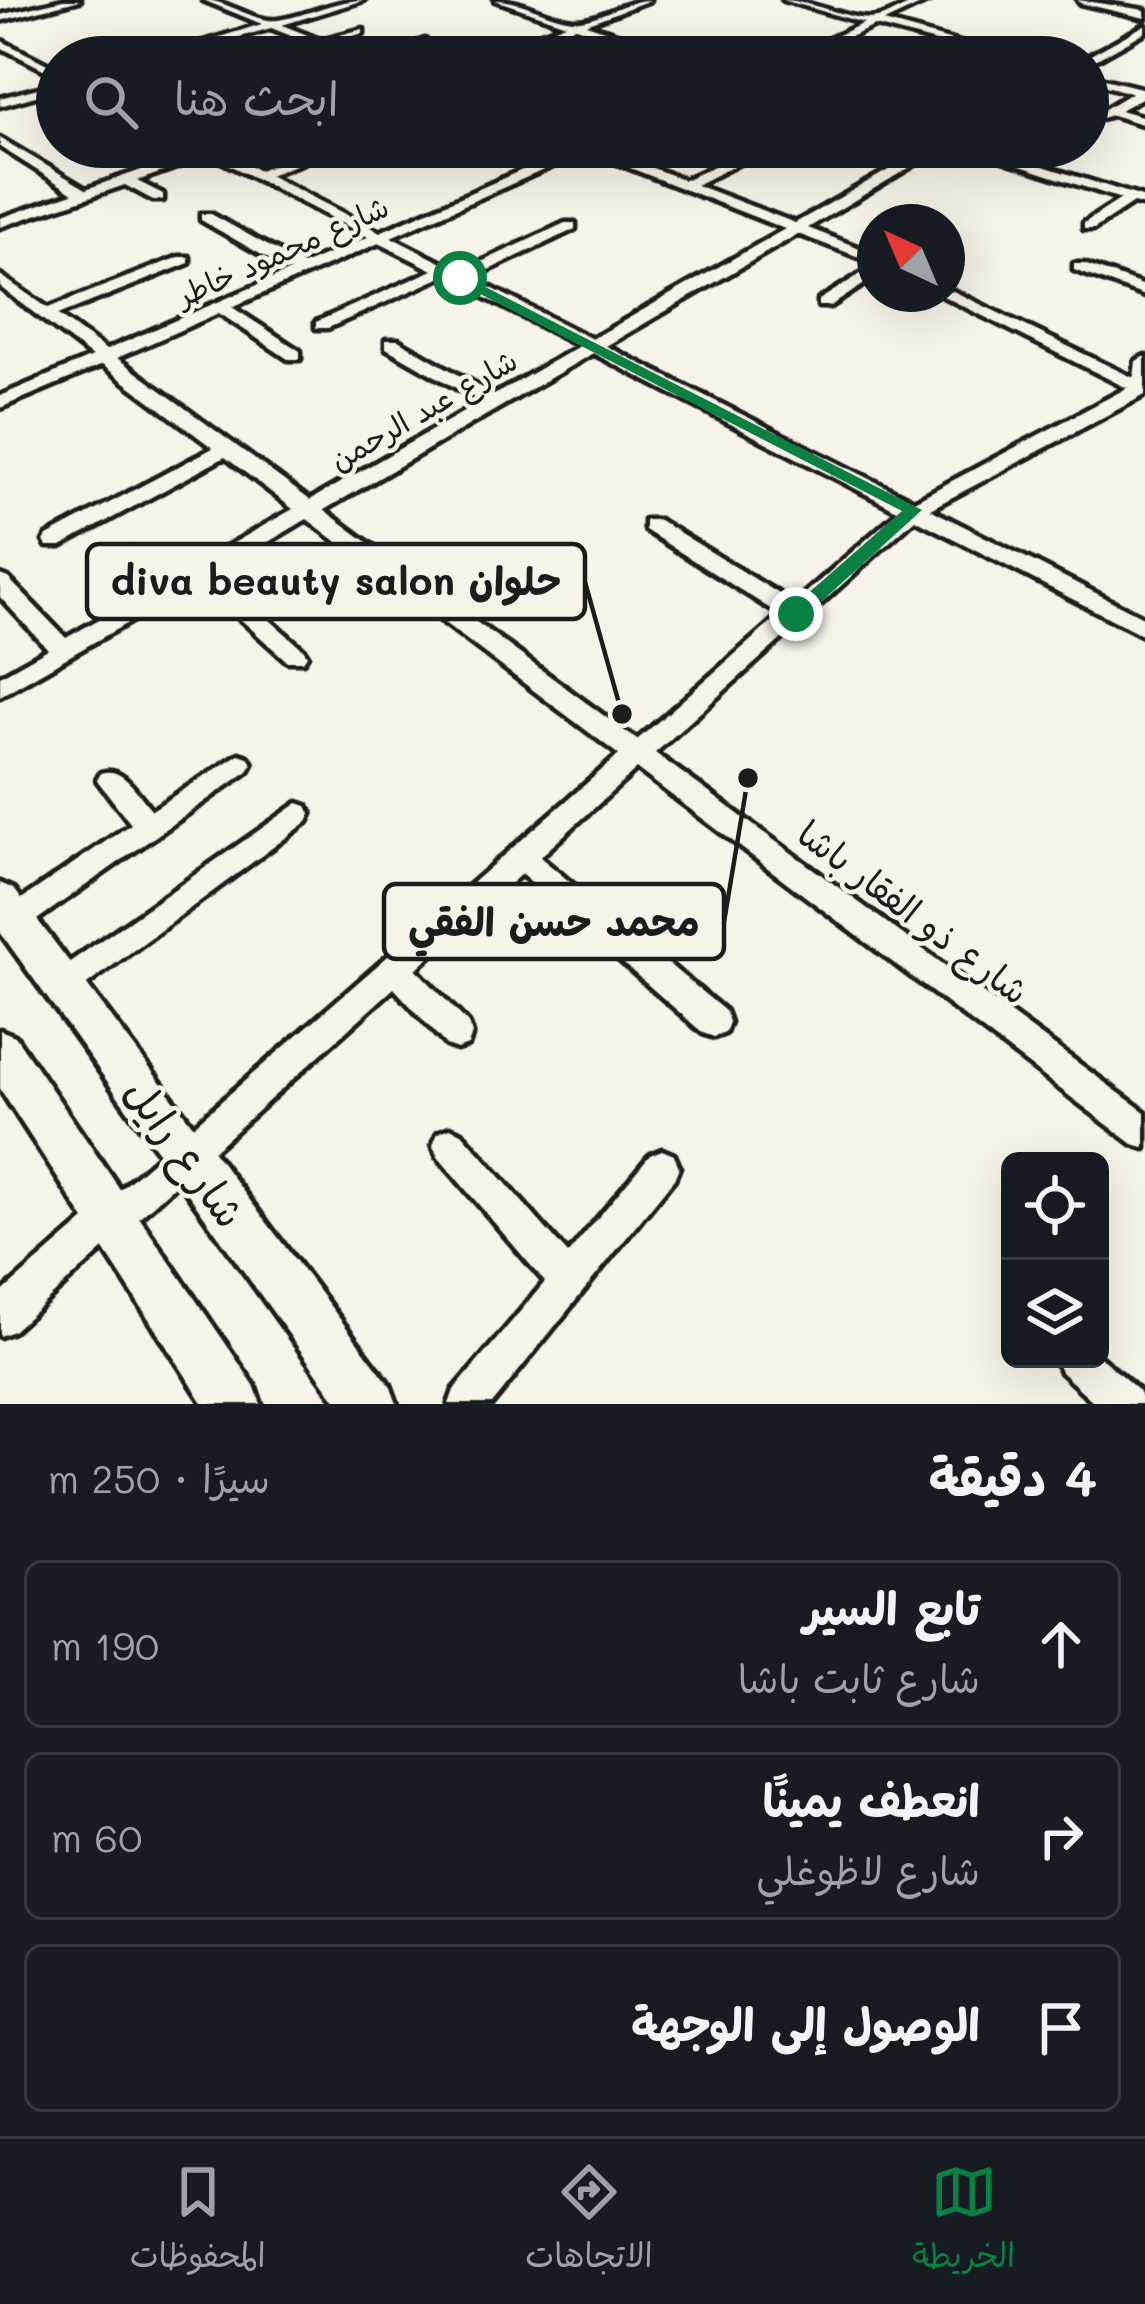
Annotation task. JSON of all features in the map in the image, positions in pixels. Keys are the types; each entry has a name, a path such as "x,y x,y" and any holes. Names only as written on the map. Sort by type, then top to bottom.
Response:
{"street":[{"path":"208,0 303,36"},
{"path":"234,36 359,0"},
{"path":"500,0 615,36"},
{"path":"541,36 645,0"},
{"path":"788,0 927,36"},
{"path":"842,36 926,0"},
{"path":"1084,0 1145,14"},
{"path":"0,18 68,1"},
{"path":"298,34 340,22"},
{"path":"1109,48 1145,28"},
{"path":"344,36 358,32"},
{"path":"0,43 36,62"},
{"path":"1114,45 1130,49"},
{"path":"1109,84 1143,93"},
{"path":"0,102 36,92"},
{"path":"1109,112 1143,93"},
{"path":"1109,115 1145,122"},
{"path":"0,142 36,164"},
{"path":"42,168 84,194"},
{"path":"0,223 158,168"},
{"path":"245,168 1145,628"},
{"path":"258,176 280,168"},
{"name":"شارع محمود خاطر","path":"0,403 538,168"},
{"path":"641,168 857,253"},
{"path":"686,185 721,168"},
{"name":"شارع عبد الرحمن","path":"0,687 901,168"},
{"path":"1036,168 1138,200"},
{"path":"126,180 158,197"},
{"path":"1089,226 1138,200"},
{"path":"206,217 302,272"},
{"path":"322,325 570,226"},
{"path":"46,314 184,260"},
{"path":"1079,268 1145,291"},
{"name":"شارع ذو الفقار باشا","path":"0,280 1145,1132"},
{"path":"826,303 857,282"},
{"path":"965,303 1143,389"},
{"path":"221,307 295,355"},
{"path":"392,344 494,402"},
{"path":"1143,389 1145,361"},
{"path":"0,1318 914,510 1143,389"},
{"path":"54,541 227,448"},
{"path":"652,525 796,614"},
{"path":"139,554 175,585"},
{"path":"200,571 295,655"},
{"path":"0,583 62,650"},
{"path":"7,910 149,826 238,764"},
{"path":"110,780 149,826"},
{"path":"62,985 298,814"},
{"path":"521,857 714,1022"},
{"name":"شارع رايل","path":"7,910 371,1404"},
{"path":"395,968 457,1034"},
{"path":"0,1051 235,1404"},
{"path":"450,1145 568,1281"},
{"path":"468,1404 662,1167"},
{"path":"1083,1368 1124,1404"}],"place":[{"name":"diva beauty salon حلوان","path":"622,714"},
{"name":"محمد حسن الفقي","path":"748,778"}],"route":[{"path":"460,278 914,510 796,614"}]}
